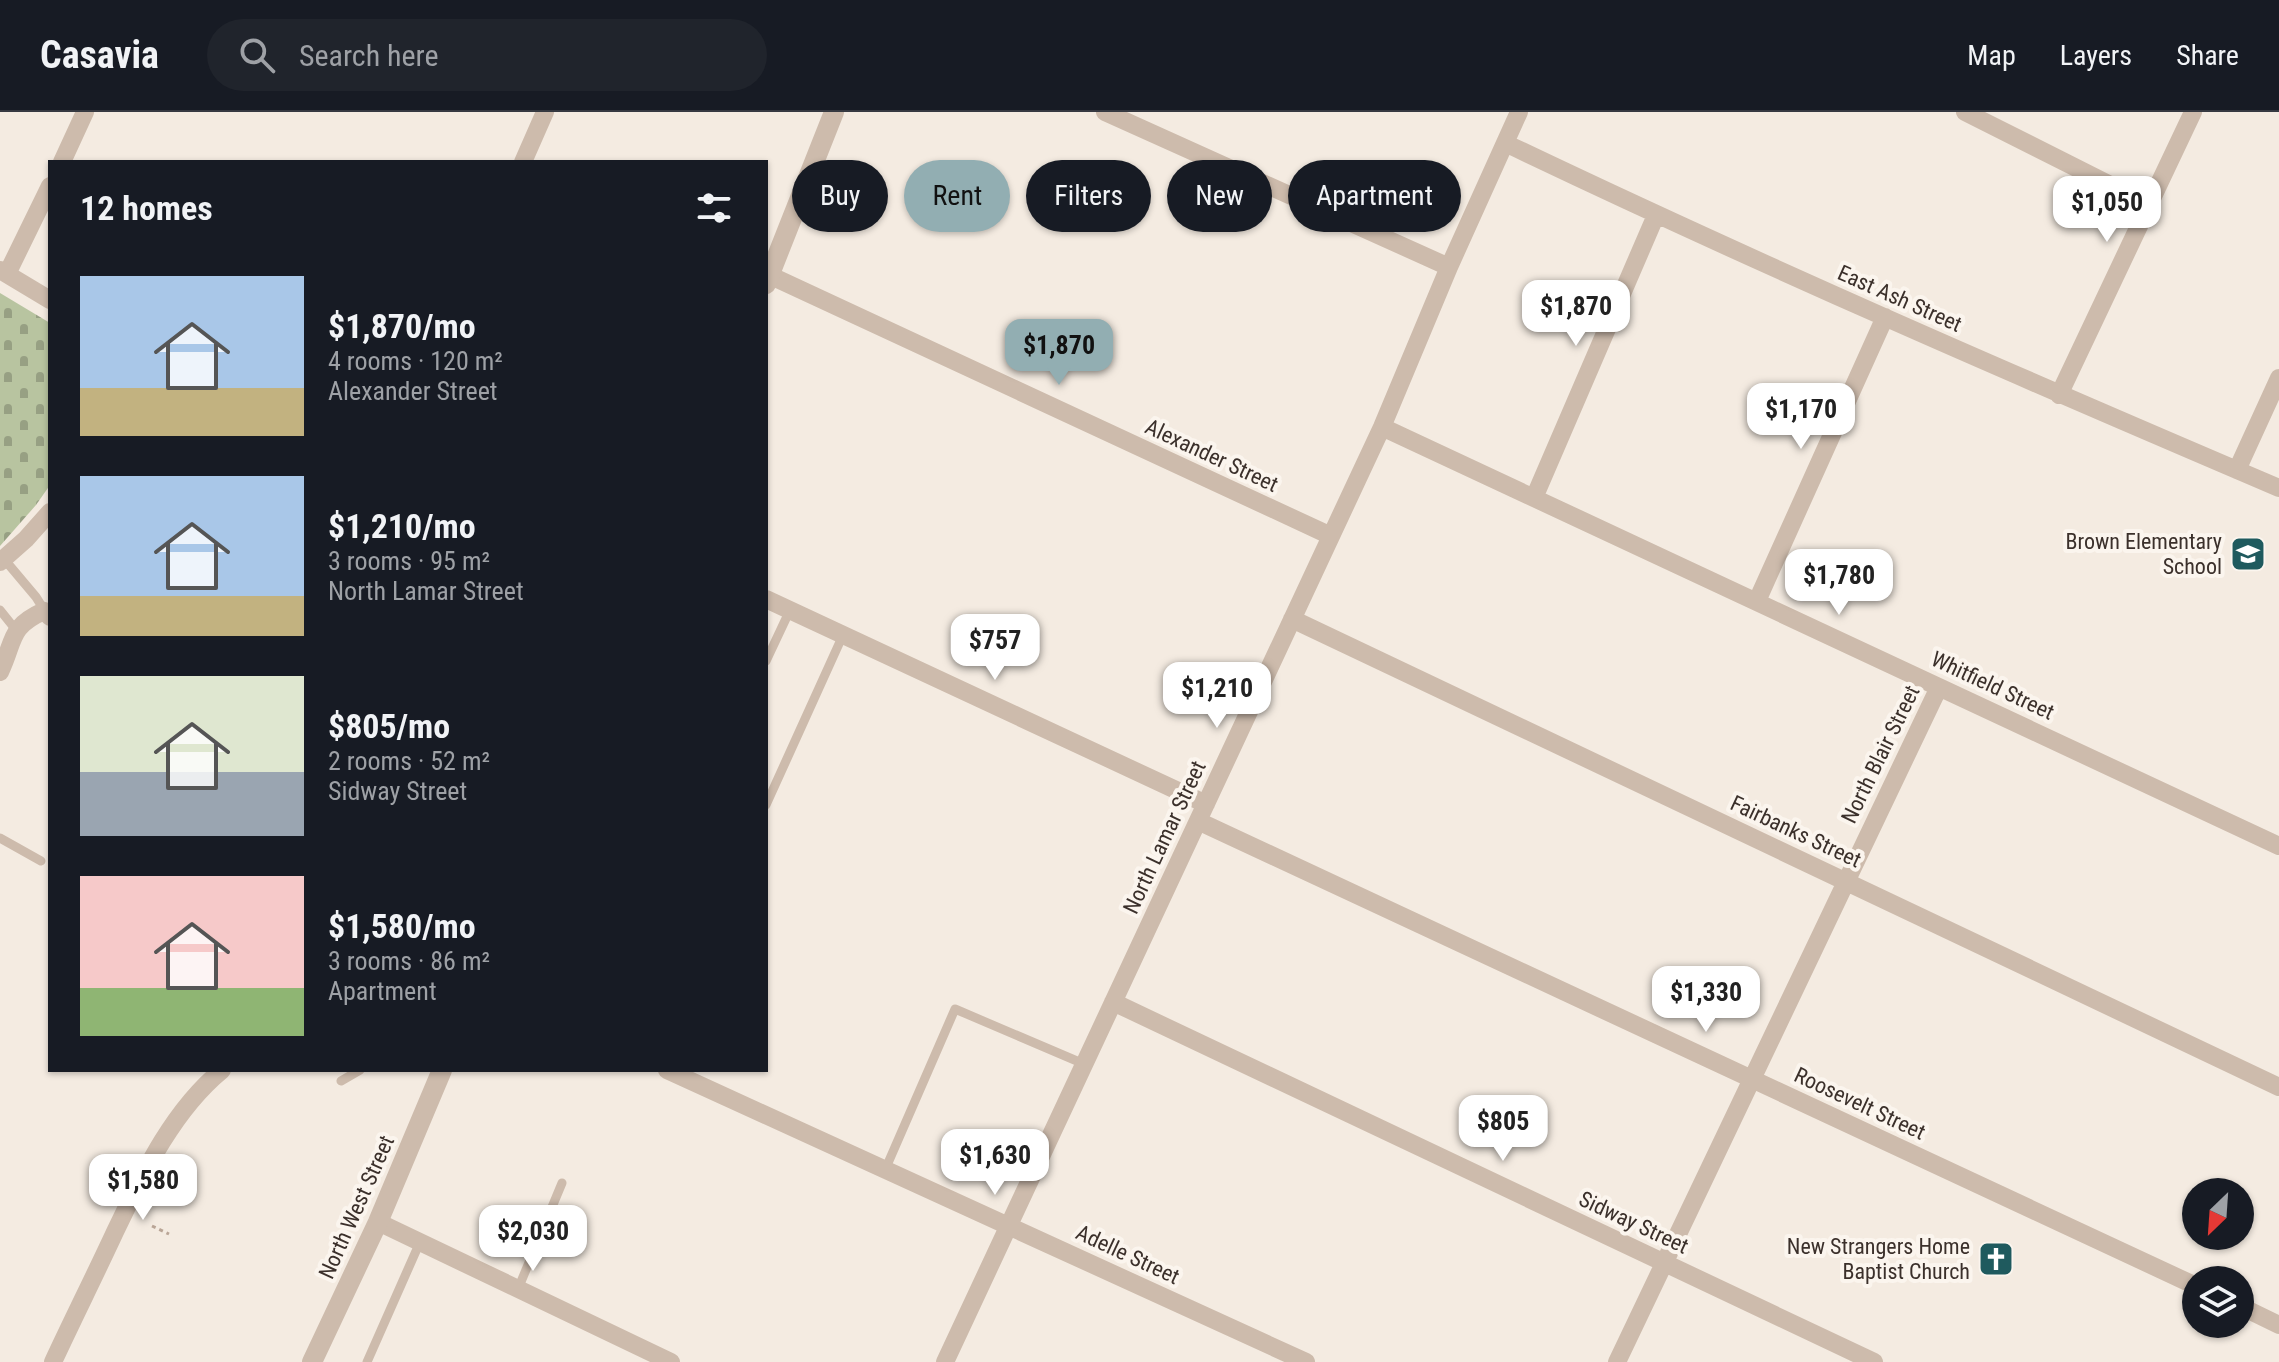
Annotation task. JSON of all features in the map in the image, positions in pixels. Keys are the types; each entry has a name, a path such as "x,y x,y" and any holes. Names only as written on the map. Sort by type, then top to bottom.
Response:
{"street":[{"path":"63,160 85,112"},
{"path":"524,160 545,112"},
{"path":"768,280 834,112"},
{"path":"1105,112 1449,267"},
{"name":"North Lamar Street","path":"945,1362 1382,427 1519,112"},
{"path":"1965,112 2148,204"},
{"path":"2059,395 2193,112"},
{"name":"East Ash Street","path":"1505,143 1656,215 2059,395 2279,488"},
{"path":"48,190 4,272 48,299"},
{"path":"1534,498 1656,215"},
{"name":"Alexander Street","path":"768,280 1331,536"},
{"path":"1757,601 1885,317"},
{"path":"2237,470 2279,378"},
{"name":"Whitfield Street","path":"1382,427 2279,846"},
{"path":"2,561 48,514"},
{"name":"Roosevelt Street","path":"768,600 1752,1079 2182,1279"},
{"path":"0,672 16,630 27,619 44,611 48,616"},
{"name":"Fairbanks Street","path":"1292,619 2279,1087"},
{"name":"North Blair Street","path":"1617,1362 1939,687"},
{"name":"Sidway Street","path":"1113,1002 1664,1263 1840,1355 1874,1362"},
{"path":"55,1361 149,1164 170,1128 209,1080 219,1072"},
{"name":"North West Street","path":"312,1362 378,1222 441,1072"},
{"name":"Adelle Street","path":"671,1072 1306,1362"},
{"path":"378,1222 671,1362"},
{"path":"2254,1313 2279,1325"}],"lane":[{"path":"2,561 36,597 48,615"},
{"path":"0,610 16,630"},
{"path":"768,657 790,610"},
{"path":"768,801 843,635"},
{"path":"0,838 41,861"},
{"path":"885,1170 955,1009 1084,1064"},
{"path":"341,1081 357,1072"},
{"path":"518,1289 562,1183"},
{"path":"367,1362 420,1242"}],"path":[{"path":"152,1226 169,1234"}],"green space":[{"path":"0,293 48,322 48,488 0,546"}],"place":[{"name":"Brown Elementary School","path":"2248,554"},
{"name":"New Strangers Home Baptist Church","path":"1996,1259"}]}
